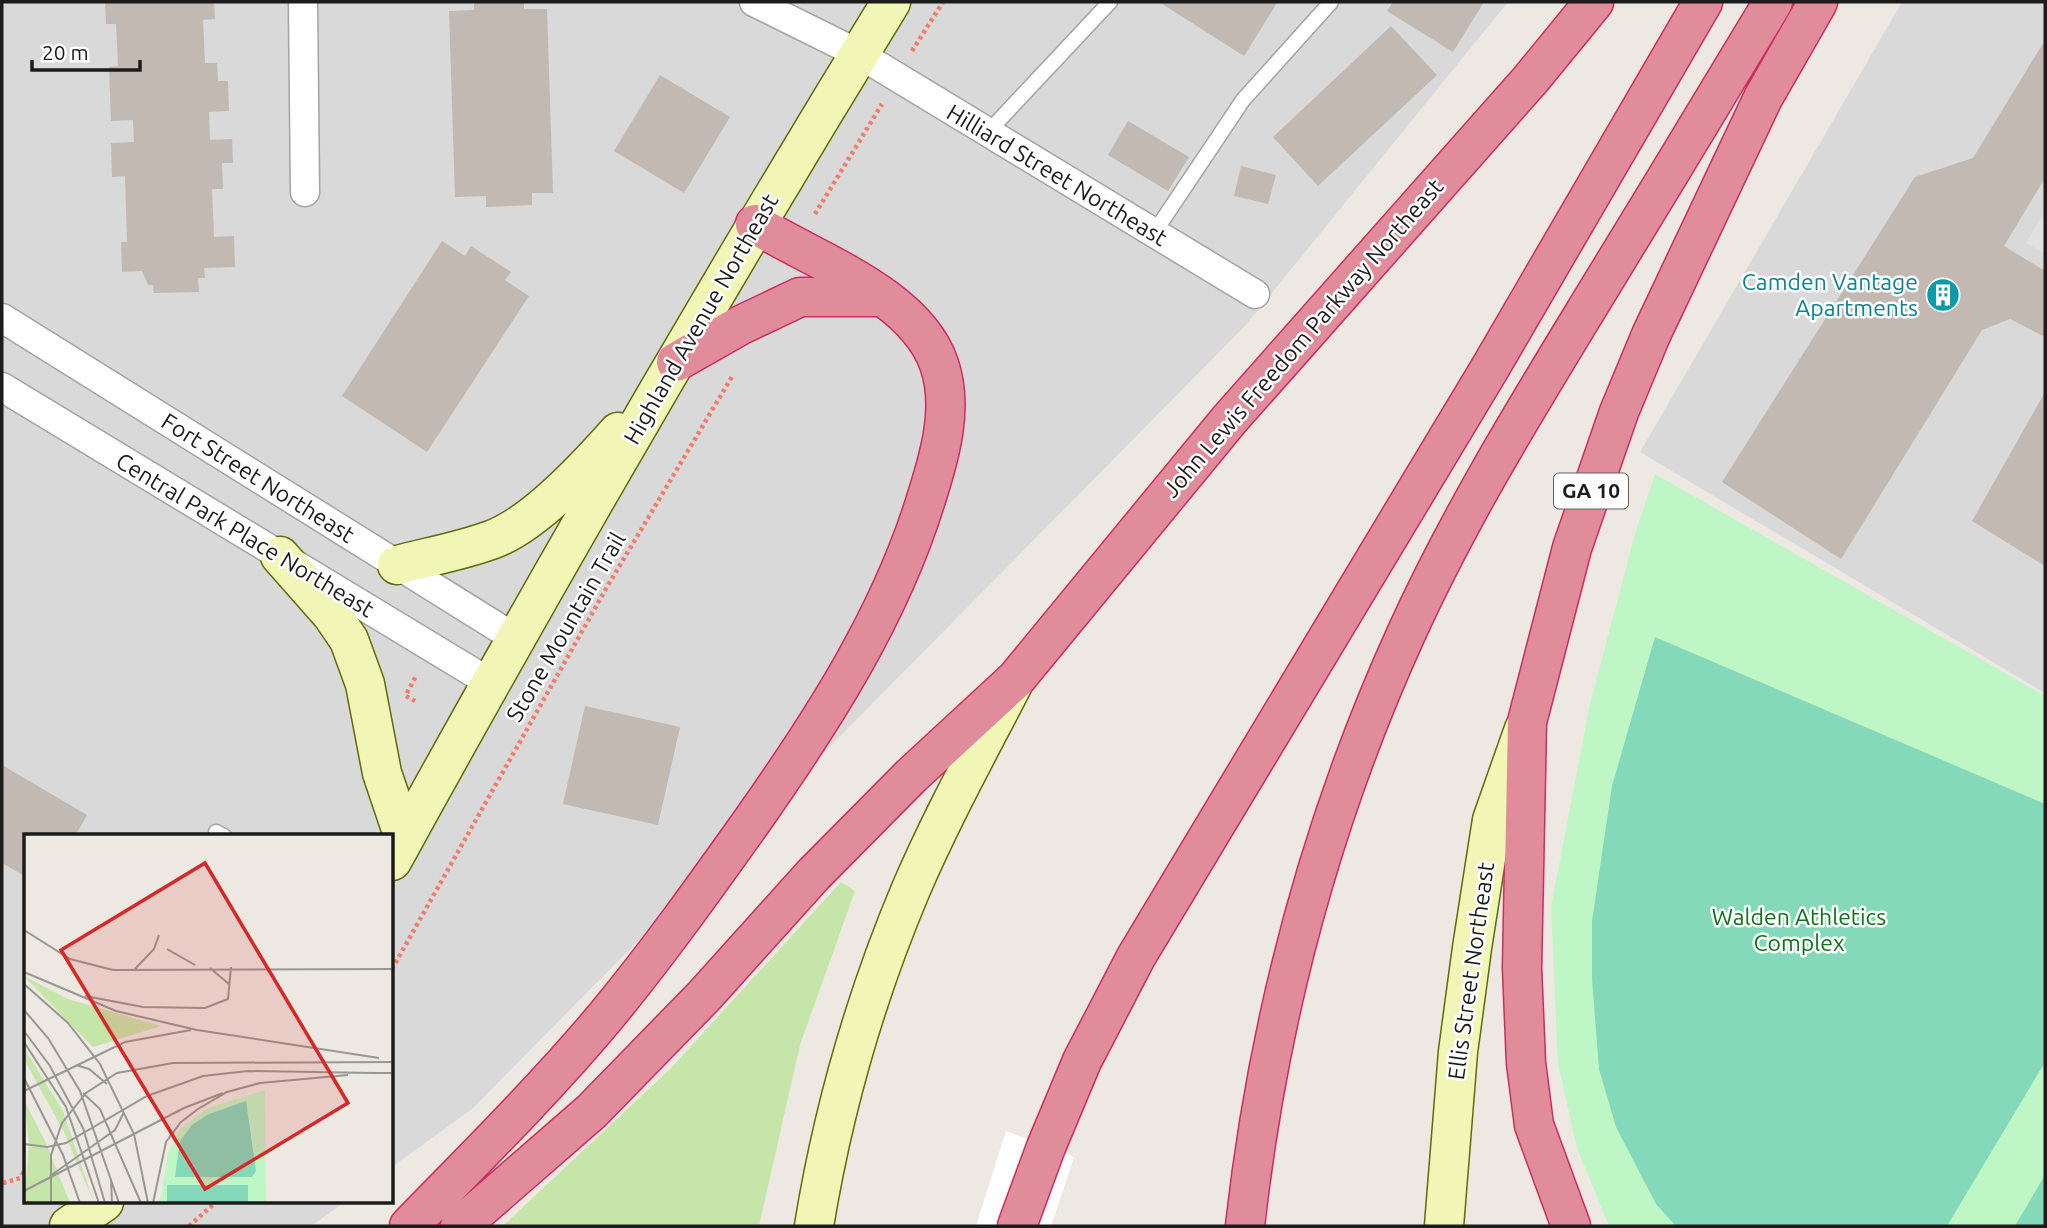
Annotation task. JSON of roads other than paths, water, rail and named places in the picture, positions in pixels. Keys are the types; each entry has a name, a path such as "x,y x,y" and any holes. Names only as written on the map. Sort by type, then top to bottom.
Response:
{"highway":[{"name":"John Lewis Freedom Parkway Northeast","path":"460,1226 592,1111 705,995 813,875 911,776 1016,679 1228,420 1531,79 1594,2"},
{"path":"1017,1226 1082,1061 1136,957 1490,368 1703,2"},
{"path":"1245,1226 1273,1037 1299,929 1338,804 1406,633 1469,508 1537,390 1773,2"},
{"name":"GA 10","path":"1527,722 1572,548 1619,412 1651,335 1757,111 1818,2"},
{"path":"409,1226 532,1100 675,930 799,754 885,610 911,548 931,483 944,427 945,398 939,365 923,333 887,297 755,224"},
{"path":"671,370 741,325 800,297 887,297"},
{"path":"1527,722 1522,968 1526,1063 1534,1125 1571,1226"}],"main road":[{"name":"Highland Avenue Northeast","path":"398,849 489,682 755,224 891,2"},
{"path":"397,565 493,540 518,526 558,494 599,453 671,370"},
{"path":"280,556 332,615 349,640 365,684 398,849"},
{"path":"814,1226 843,1083 884,960 941,824 1016,679"},
{"name":"Ellis Street Northeast","path":"1444,1226 1458,1052 1490,832 1527,722"},
{"path":"69,1226 101,1204"}],"street":[{"path":"303,2 305,192"},
{"name":"Hilliard Street Northeast","path":"754,2 859,54 1255,294"},
{"name":"Fort Street Northeast","path":"2,318 515,638"},
{"name":"Central Park Place Northeast","path":"2,387 489,682"}],"lane":[{"path":"987,133 1110,2"},
{"path":"1154,233 1243,100 1331,2"}],"place":[{"name":"Camden Vantage Apartments","path":"1943,295"}],"park label":[{"name":"Walden Athletics Complex","path":"1799,930"}]}
